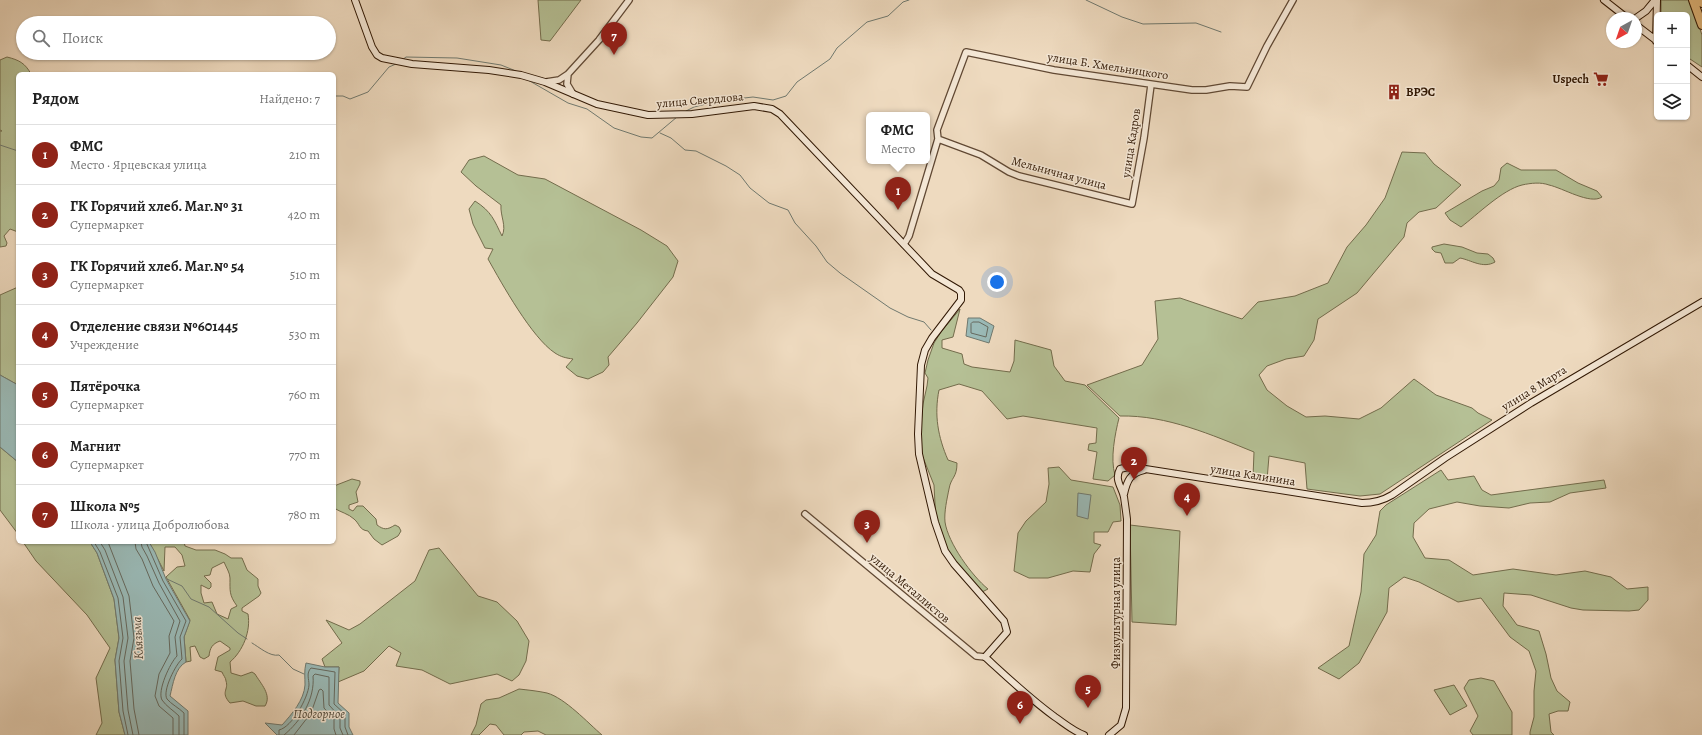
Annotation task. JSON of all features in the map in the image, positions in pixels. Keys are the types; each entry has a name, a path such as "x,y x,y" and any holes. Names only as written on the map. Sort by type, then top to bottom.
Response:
{"highway":[{"path":"1693,0 1702,25"}],"main road":[{"name":"улица Свердлова","path":"355,0 372,47 377,55 382,58 412,64 521,74 545,82 597,104 648,115 692,114 754,106 772,110 780,114 932,274 960,290 960,300 932,338 925,350 921,365 918,434 919,454 935,522 945,551 954,564 1004,621 1007,632 985,657"},
{"path":"1604,0 1619,12"},
{"path":"1642,14 1656,0"},
{"path":"1656,0 1656,12"},
{"path":"1646,11 1654,12"},
{"path":"1642,30 1654,39"},
{"path":"1690,67 1702,77"},
{"name":"улица 8 Марта","path":"1383,500 1445,458 1538,399 1701,305"},
{"name":"Физкультурная улица","path":"1109,735 1121,725 1125,715 1127,698 1127,519 1123,489 1118,476 1120,469 1124,467 1133,470"},
{"path":"1123,489 1133,470"},
{"name":"улица Калинина","path":"1133,470 1145,470 1362,503 1373,503 1383,500"},
{"path":"985,657 1043,708 1084,735"}],"street":[{"path":"545,82 559,80 568,74 599,40 629,0"},
{"name":"улица Б. Хмельницкого","path":"938,139 937,130 966,52 1054,70 1151,85 1192,90 1206,90 1230,86 1247,87 1267,46 1293,0"},
{"path":"568,74 566,84 573,94"},
{"name":"улица Кадров","path":"1132,204 1144,138 1151,85"},
{"path":"904,244 909,236 938,139"},
{"name":"Мельничная улица","path":"938,139 975,152 1005,170 1019,176 1132,204"},
{"name":"улица Металлистов","path":"805,514 976,656 985,657"}],"green space":[{"path":"538,0 581,0 550,41 541,40"},
{"path":"1661,0 1690,0 1702,35 1702,67 1690,59 1690,12 1661,12"},
{"path":"7,57 15,59 21,62 30,72 16,72 16,231 10,229 4,236 7,243 6,246 0,247 0,131 2,131 0,130 0,60"},
{"path":"1402,152 1425,153 1434,164 1461,185 1436,208 1419,212 1407,223 1404,237 1357,293 1318,319 1314,340 1304,356 1286,359 1267,366 1259,375 1267,390 1287,406 1306,417 1325,416 1359,419 1381,408 1414,379 1436,395 1472,408 1478,413 1492,420 1380,494 1360,496 1307,489 1305,463 1269,456 1267,480 1253,477 1254,452 1206,433 1172,422 1120,416 1087,385 1142,365 1158,339 1155,301 1180,298 1242,319 1258,302 1295,296 1328,283 1347,247 1366,225 1385,198"},
{"path":"484,156 518,175 545,179 641,230 667,246 678,261 673,277 608,357 609,365 603,372 588,379 577,376 566,367 573,359 555,353 537,336 518,310 488,259 493,249 485,248 473,224 469,209 475,201 481,205 492,217 502,236 504,225 501,205 476,186 461,172 469,160"},
{"path":"1507,163 1521,170 1556,170 1578,183 1597,191 1602,197 1597,199 1584,198 1546,184 1539,183 1522,185 1506,192 1490,203 1461,227 1450,220 1445,213 1482,191 1494,186 1499,180 1501,168"},
{"path":"1444,244 1462,247 1477,253 1488,254 1495,262 1486,265 1460,258 1453,263 1445,263 1441,253 1435,252 1432,249 1432,247"},
{"path":"16,288 16,384 0,375 0,295"},
{"path":"960,309 953,337 942,340 942,348 962,354 964,364 972,367 1010,372 1014,361 1015,340 1051,350 1054,366 1065,381 1085,385 1119,418 1113,454 1115,475 1108,481 1093,479 1097,452 1088,450 1089,444 1096,443 1097,428 1023,416 1007,419 982,391 959,384 939,390 937,417 939,434 948,460 957,463 956,472 949,489 945,510 945,522 951,540 968,568 988,589 982,592 946,551 936,522 934,485 922,455 920,433 923,404 928,378 925,373 928,360 934,343"},
{"path":"0,447 16,460 16,531 0,510"},
{"path":"1059,467 1071,480 1113,487 1120,505 1121,521 1113,522 1108,532 1094,532 1094,543 1101,545 1094,554 1090,572 1073,571 1048,578 1029,578 1014,571 1018,533 1026,521 1046,502 1049,484 1048,468"},
{"path":"1441,470 1448,480 1474,476 1482,490 1491,495 1604,480 1606,488 1570,493 1550,502 1530,503 1509,508 1480,506 1457,502 1429,509 1414,523 1413,537 1425,558 1449,560 1473,575 1513,569 1556,575 1585,571 1611,577 1627,589 1648,587 1648,600 1639,610 1629,611 1583,610 1571,608 1531,595 1504,593 1503,606 1517,625 1539,631 1551,678 1557,691 1570,702 1568,711 1558,711 1549,714 1551,732 1554,735 1530,735 1534,717 1536,671 1529,651 1510,637 1481,598 1458,602 1419,582 1404,577 1389,588 1387,612 1359,663 1339,679 1318,668 1349,646 1361,592 1364,554 1376,535 1380,511 1386,505"},
{"path":"352,479 360,481 356,492 358,502 349,505 349,509 353,511 357,506 363,506 376,519 379,527 386,529 395,525 399,527 401,531 398,536 382,545 374,539 368,531 361,528 352,517 336,509 336,485"},
{"path":"1130,525 1180,531 1176,625 1132,622"},
{"path":"24,544 91,544 97,553 114,599 119,638 115,660 119,712 125,735 96,735 102,723 96,678 110,648 87,615 36,561"},
{"path":"150,544 184,544 185,546 196,550 215,550 231,558 242,558 247,570 258,579 258,586 261,593 242,608 242,611 248,614 249,620 247,634 239,652 230,662 231,673 241,676 252,672 255,674 263,686 266,694 267,702 265,706 256,706 243,701 230,703 227,699 225,694 227,684 226,679 222,672 215,670 218,657 230,650 230,648 220,641 213,645 209,656 204,659 200,657 195,646 190,647 191,661 186,662 184,637 190,620 166,577 177,567 185,566 182,555 175,547 165,547 164,571","holes":["224,562 229,572 231,596 237,606 231,609 228,619 217,614 212,602 204,603 201,593 201,585 209,589 211,587 211,583 204,576 210,575 212,568"]},
{"path":"439,548 478,596 497,602 517,621 529,641 526,661 519,675 512,681 497,674 450,684 422,670 396,666 401,653 389,646 364,671 338,682 339,667 325,667 322,659 342,643 326,620 349,630 360,624 415,581 429,550"},
{"path":"1481,678 1494,681 1512,712 1512,735 1473,735 1470,731 1478,716 1464,688 1469,680"},
{"path":"1454,685 1467,706 1450,715 1434,690"},
{"path":"519,689 544,692 554,696 569,705 602,735 546,735 538,731 524,732 521,735 504,735 496,725 490,724 479,735 471,735 476,725 481,704 486,700 499,698"}],"water":[{"path":"968,318 980,318 994,326 989,343 966,336"},
{"path":"0,375 16,384 16,460 0,447"},
{"path":"1078,493 1091,495 1088,519 1077,516"},
{"name":"Клязьма","path":"91,544 150,544 166,579 190,621 184,637 186,662 177,672 170,696 188,711 188,735 125,735 119,712 115,660 119,638 114,599 97,553"},
{"name":"Подгорное","path":"306,663 325,667 339,667 338,703 349,713 349,727 353,735 277,735 265,723 282,725 297,706 304,691"}],"waterway":[{"path":"686,111 694,107 718,101 753,97 773,100 786,96 797,82 830,59 837,48 867,22 888,16 903,2 909,0"},
{"path":"1086,0 1122,17 1143,24 1196,23 1221,32"},
{"path":"402,60 406,57 457,58 501,65 516,71"},
{"path":"336,96 343,96 350,99 368,92 389,67 396,64"},
{"path":"528,80 568,103 587,109 614,128 641,137 652,138 677,117"},
{"path":"660,133 671,138 685,150 696,151 740,175 750,188 769,203 788,210 795,223 816,246 827,262 840,273 890,308 908,317 924,322 931,330"},
{"path":"0,145 16,150"},
{"path":"167,579 182,586 191,599 209,607 238,633 247,639"},
{"path":"252,643 272,655 279,655 293,669 304,674"}],"place":[{"name":"Школа №5","path":"614,55"},
{"name":"Uspech","path":"1601,79"},
{"name":"ВРЭС","path":"1394,92"},
{"name":"ФМС","path":"898,210"},
{"name":"ГК Горячий хлеб. Маг.№ 31","path":"1134,480"},
{"name":"Отделение связи №601445","path":"1187,516"},
{"name":"ГК Горячий хлеб. Маг.№ 54","path":"867,543"},
{"name":"Пятёрочка","path":"1088,708"},
{"name":"Магнит","path":"1020,724"}]}
